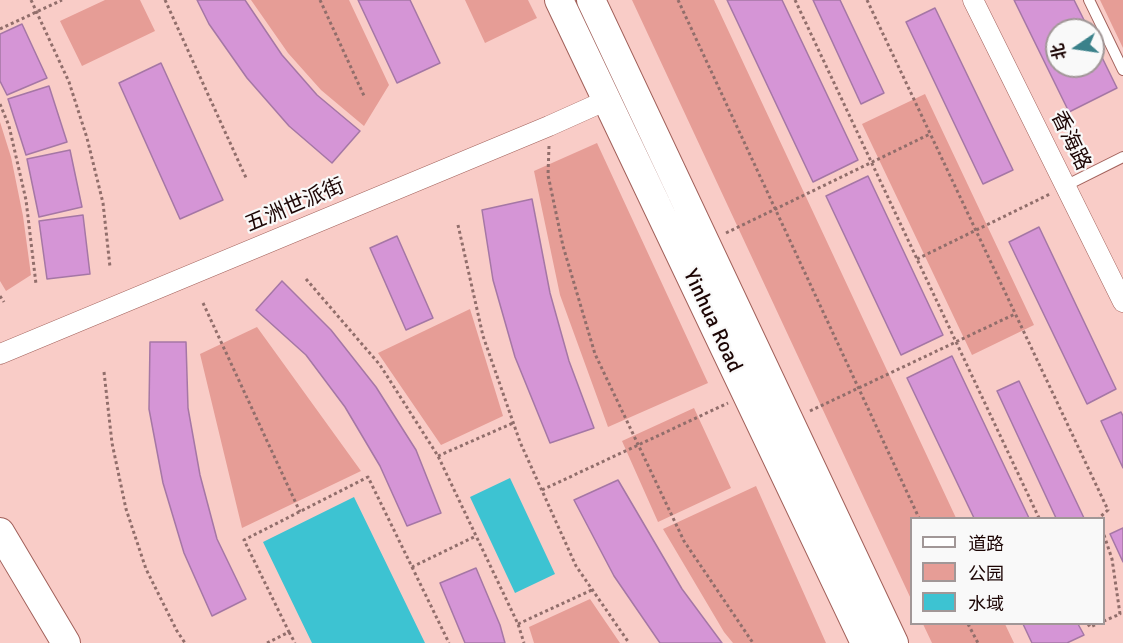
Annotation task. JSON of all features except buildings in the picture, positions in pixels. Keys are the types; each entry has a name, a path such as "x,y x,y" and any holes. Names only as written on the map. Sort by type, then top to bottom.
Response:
{"main road":[{"name":"Yinhua Road","path":"559,0 865,643"},
{"name":"Yinhua Road","path":"591,0 894,643"},
{"path":"1,535 66,643"}],"street":[{"name":"香海路","path":"973,0 1123,302"},
{"name":"五洲世派街","path":"0,354 607,100"}],"lane":[{"path":"1089,0 1123,70"},
{"path":"1065,186 1123,157"}],"path":[{"path":"31,0 69,82 87,138 103,203 110,267"},
{"path":"0,29 62,0"},
{"path":"165,0 247,180"},
{"path":"320,0 365,98"},
{"path":"678,0 918,517"},
{"path":"795,0 1038,517"},
{"path":"867,0 1108,510 1101,517"},
{"path":"0,104 9,126 26,200 36,284"},
{"path":"549,126 548,175 563,246 595,354 684,541 753,643"},
{"path":"705,242 930,134"},
{"path":"917,259 1065,186"},
{"path":"458,225 483,336 513,423 576,566 629,643"},
{"path":"306,279 380,365 438,456 518,624 524,643"},
{"path":"0,296 4,302"},
{"path":"203,303 300,512"},
{"path":"789,421 1015,314"},
{"path":"104,372 112,442 126,509 146,569 185,643"},
{"path":"542,490 747,394"},
{"path":"438,456 513,423"},
{"path":"295,643 244,540 368,477 449,643"},
{"path":"412,567 477,536"},
{"path":"1105,538 1112,559 1120,614 1105,621"},
{"path":"518,624 592,590"},
{"path":"969,625 978,643"},
{"path":"267,643 289,632"}],"green space":[{"path":"105,0 140,0 155,31 82,66 60,21"},
{"path":"251,0 349,0 389,85 364,126 321,90 288,53"},
{"path":"465,0 528,0 537,18 485,43"},
{"path":"632,0 714,0 956,517 910,517 910,597"},
{"path":"1100,0 1123,0 1123,48"},
{"path":"925,94 1034,325 972,355 862,124"},
{"path":"0,122 11,157 23,216 31,275 6,291 0,281"},
{"path":"597,143 708,383 608,427 560,295 534,171"},
{"path":"470,309 503,416 441,445 378,353"},
{"path":"257,327 361,471 242,528 200,354"},
{"path":"694,408 731,488 658,522 622,441"},
{"path":"756,486 826,643 733,643 724,632 663,529"},
{"path":"590,599 620,643 534,643 529,627"},
{"path":"923,625 1005,625 1014,643 932,643"}],"water":[{"path":"510,478 555,574 515,593 470,497"},
{"path":"354,497 425,643 312,643 263,542"}]}
